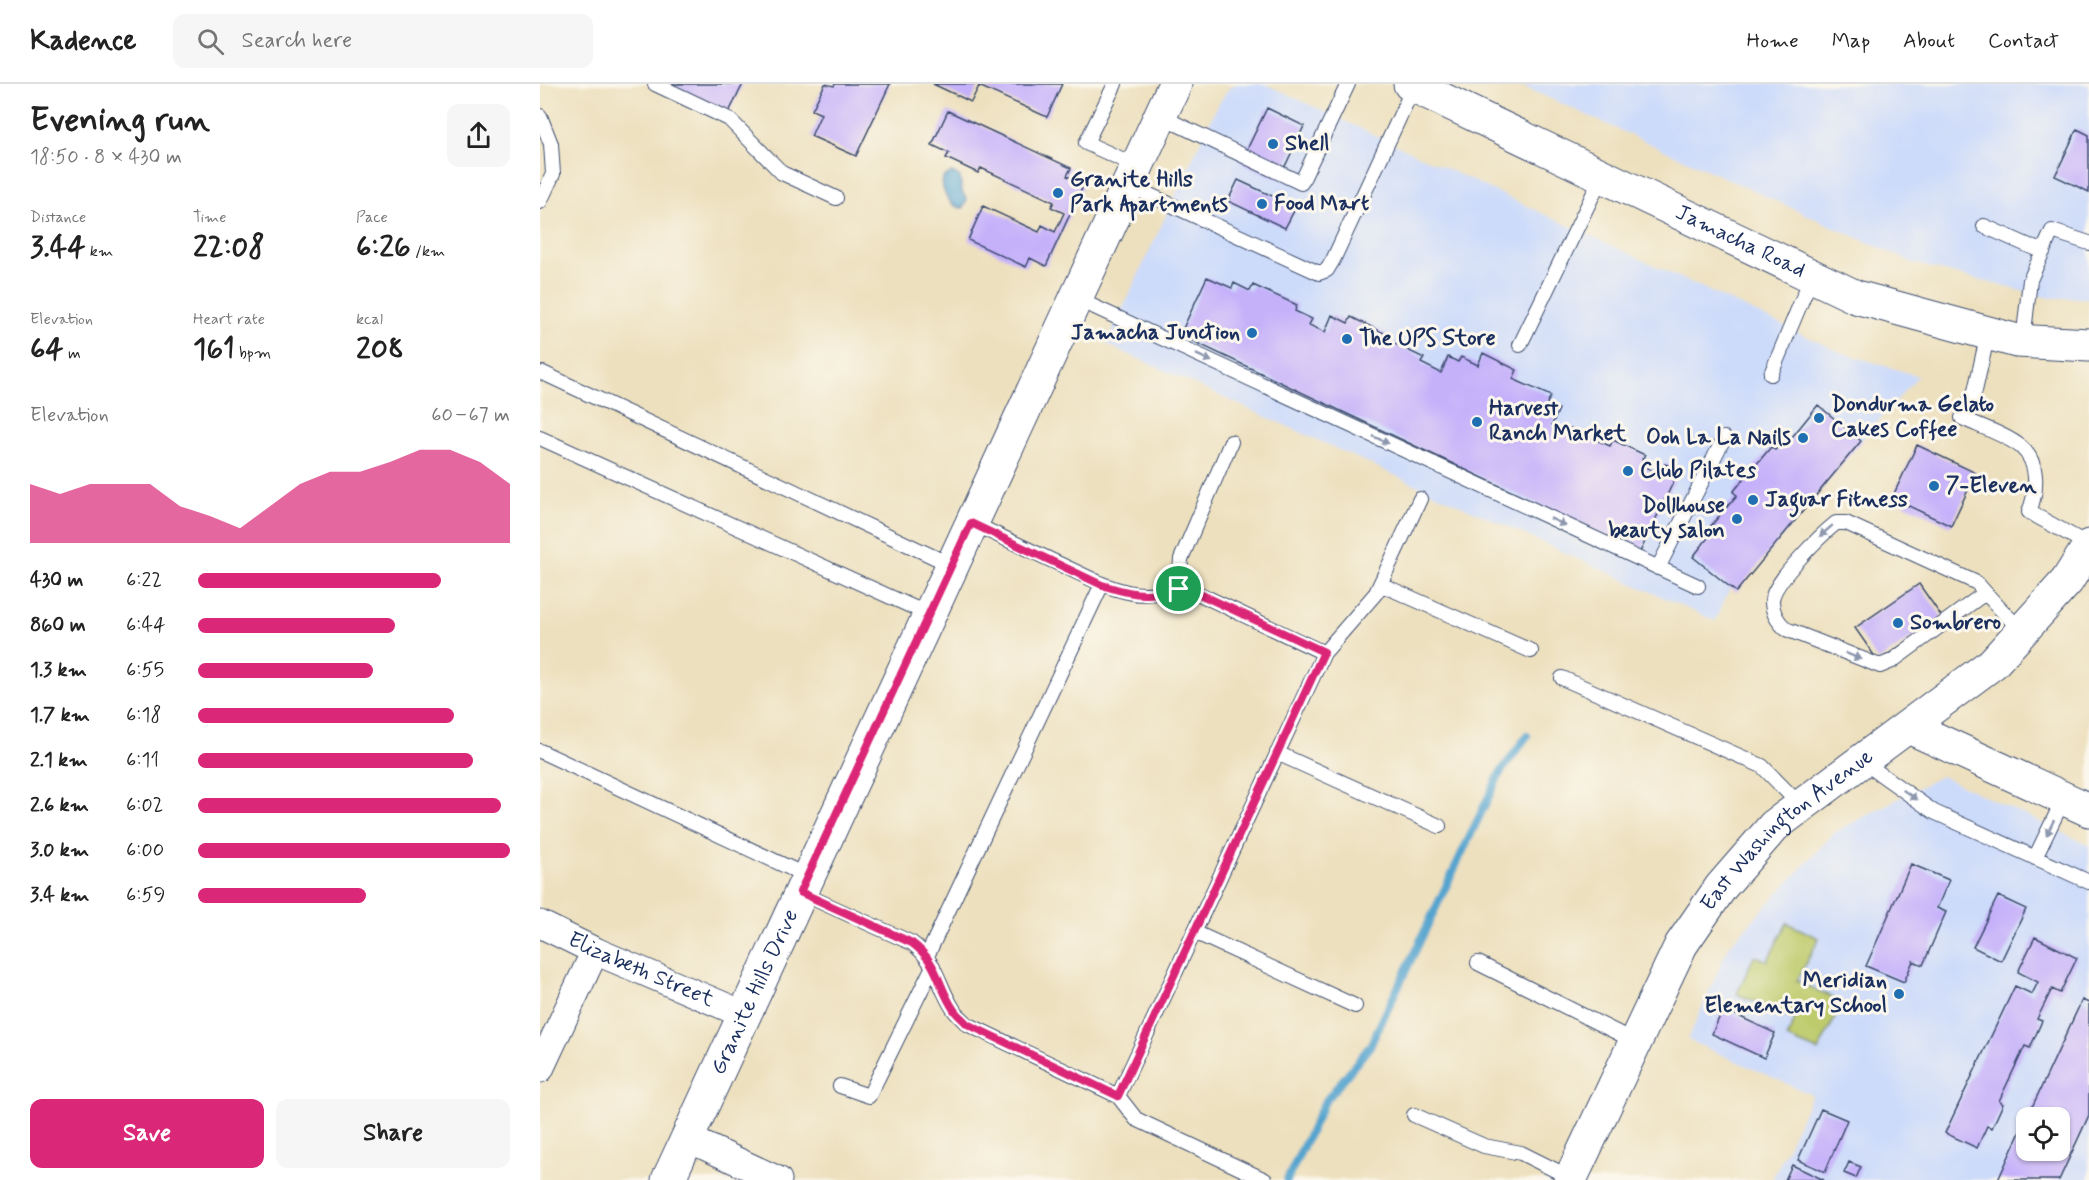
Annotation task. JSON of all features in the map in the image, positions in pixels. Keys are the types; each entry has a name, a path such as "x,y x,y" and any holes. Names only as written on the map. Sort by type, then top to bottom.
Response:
{"main road":[{"name":"Granite Hills Drive","path":"668,1180 1175,84"},
{"name":"Jamacha Road","path":"1412,85 1856,297 2023,342 2089,345"},
{"name":"East Washington Avenue","path":"1571,1179 1681,945 1721,887 1774,826 1993,663 2067,581 2089,545"},
{"path":"1909,727 2077,804"}],"street":[{"name":"Elizabeth Street","path":"540,924 595,951 743,1014"},
{"path":"540,1069 595,951"},
{"path":"687,1138 778,1180"}],"lane":[{"path":"655,84 729,119 782,173 836,198"},
{"path":"1115,84 1086,143 1132,176 1319,273 1327,270 1333,260 1412,85"},
{"path":"1160,116 1301,183 1348,84"},
{"path":"540,116 551,144 553,174 540,202"},
{"path":"1520,345 1602,176"},
{"path":"1984,226 2043,252"},
{"path":"2023,342 2030,280 2052,231 2089,243"},
{"path":"1771,374 1812,276"},
{"path":"1075,298 1698,586"},
{"path":"1988,333 1975,391 1962,418 2021,447 2035,471 2034,500 2029,512 2089,545"},
{"path":"543,373 951,565"},
{"path":"540,438 928,614"},
{"path":"1658,568 1724,438"},
{"path":"1179,589 1181,559 1230,442"},
{"path":"1118,1096 1324,652 1376,593 1420,499"},
{"path":"971,523 1102,585 1142,594 1179,589 1191,590 1324,652"},
{"path":"1985,593 1892,661 1880,666 1786,629 1777,622 1772,601 1778,585 1820,536 1836,523 1846,523 1977,583 2022,631"},
{"path":"1380,584 1531,651"},
{"path":"840,1086 869,1096 1102,585"},
{"path":"1562,678 1762,766 1801,806"},
{"path":"540,751 803,884 912,943 930,961 954,1010 967,1024 1118,1096 1136,1119 1265,1180"},
{"path":"1277,753 1439,826"},
{"path":"1862,761 1934,812 2089,882"},
{"path":"2035,858 2077,804"},
{"path":"1194,932 1355,1006"},
{"path":"1478,963 1636,1042"},
{"path":"1413,1115 1484,1146 1521,1152 1571,1179"}],"shaded area":[{"path":"1236,84 1265,84 1840,352 1918,376 1736,592 1730,588 1715,621 1106,344 1217,106 1229,88"},
{"path":"1518,84 2089,84 2089,298 2049,298 1913,263"},
{"name":"Meridian Elementary School","path":"1941,776 2089,845 2089,1180 1772,1180 1812,1095 1688,1040 1728,947 1835,832"}],"green space":[{"path":"1787,923 1819,938 1797,981 1843,1002 1818,1051 1787,1038 1795,1019 1737,994 1754,956 1767,961"}],"water":[{"path":"950,173 960,177 962,191 967,200 963,208 950,202 943,188 943,178"}],"building":[{"path":"669,84 743,84 729,112"},
{"path":"825,84 834,86 835,84 890,84 856,156 811,136 821,114 812,110"},
{"path":"933,84 1062,84 1047,117 979,86 971,102"},
{"name":"Shell","path":"1267,108 1304,126 1279,179 1241,162"},
{"name":"Granite Hills Park Apartments","path":"948,111 1071,168 1067,176 1084,184 1046,266 1030,258 1026,267 968,240 983,206 1039,232 1042,225 1055,232 1064,213 1051,207 1054,202 981,168 978,173 946,158 949,153 932,145"},
{"path":"2077,129 2089,135 2089,192 2055,176"},
{"name":"Food Mart","path":"1238,180 1296,207 1285,228 1228,201"},
{"path":"1207,277 1232,288 1234,283 1250,291 1253,285 1297,305 1295,311 1312,319 1309,325 1325,332 1332,315 1348,323 1351,317 1388,335 1385,339 1424,358 1421,363 1441,373 1448,357 1458,362 1461,357 1478,365 1483,353 1517,370 1513,379 1551,396 1547,403 1559,409 1552,425 1568,433 1570,428 1610,446 1613,440 1645,455 1642,459 1650,463 1647,468 1660,474 1665,464 1679,470 1640,552 1180,335"},
{"path":"1818,405 1861,441 1736,592 1693,557 1714,530 1710,527 1737,495 1733,492 1771,447 1775,450 1785,440 1788,442"},
{"name":"7-Eleven","path":"1917,445 1976,473 1951,526 1892,498"},
{"name":"Sombrero","path":"1919,584 1942,617 1878,661 1855,628"},
{"path":"1911,864 1949,880 1937,908 1946,912 1923,965 1913,961 1904,982 1866,966"},
{"path":"1998,896 2026,909 2001,961 1973,947"},
{"path":"2035,937 2077,958 2060,993 2052,989 2037,1019 2042,1021 2030,1048 2025,1046 1999,1101 2003,1104 1992,1128 1987,1126 1977,1148 1945,1133 2015,986 2032,994 2038,982 2018,972"},
{"path":"2082,1000 2089,1003 2089,1115 2070,1156 2070,1107 2032,1107"},
{"path":"1723,1009 1775,1033 1764,1058 1712,1034"},
{"path":"1821,1109 1847,1120 1825,1172 1798,1160"},
{"path":"2016,1141 2016,1161 2068,1161 2059,1180 1998,1180"},
{"path":"1849,1162 1861,1167 1856,1178 1844,1173"},
{"path":"1792,1165 1824,1180 1785,1180"}],"waterway":[{"path":"1287,1180 1324,1103 1370,1046 1500,773 1527,736"}],"place":[{"name":"Shell","path":"1273,144"},
{"name":"Granite Hills Park Apartments","path":"1058,193"},
{"name":"Food Mart","path":"1262,204"},
{"name":"Jamacha Junction","path":"1252,333"},
{"name":"The UPS Store","path":"1347,339"},
{"name":"Dondurma Gelato Cakes Coffee","path":"1819,418"},
{"name":"Harvest Ranch Market","path":"1477,422"},
{"name":"Ooh La La Nails","path":"1803,438"},
{"name":"Club Pilates","path":"1628,471"},
{"name":"7-Eleven","path":"1934,486"},
{"name":"Jaguar Fitness","path":"1753,500"},
{"name":"Dollhouse beauty salon","path":"1737,519"},
{"name":"Sombrero","path":"1898,623"},
{"name":"Meridian Elementary School","path":"1899,994"}],"route":[{"path":"971,523 1102,585 1142,594 1179,589 1191,590 1324,652 1118,1096 967,1024 954,1010 930,961 912,943 800,892 971,523"}]}
